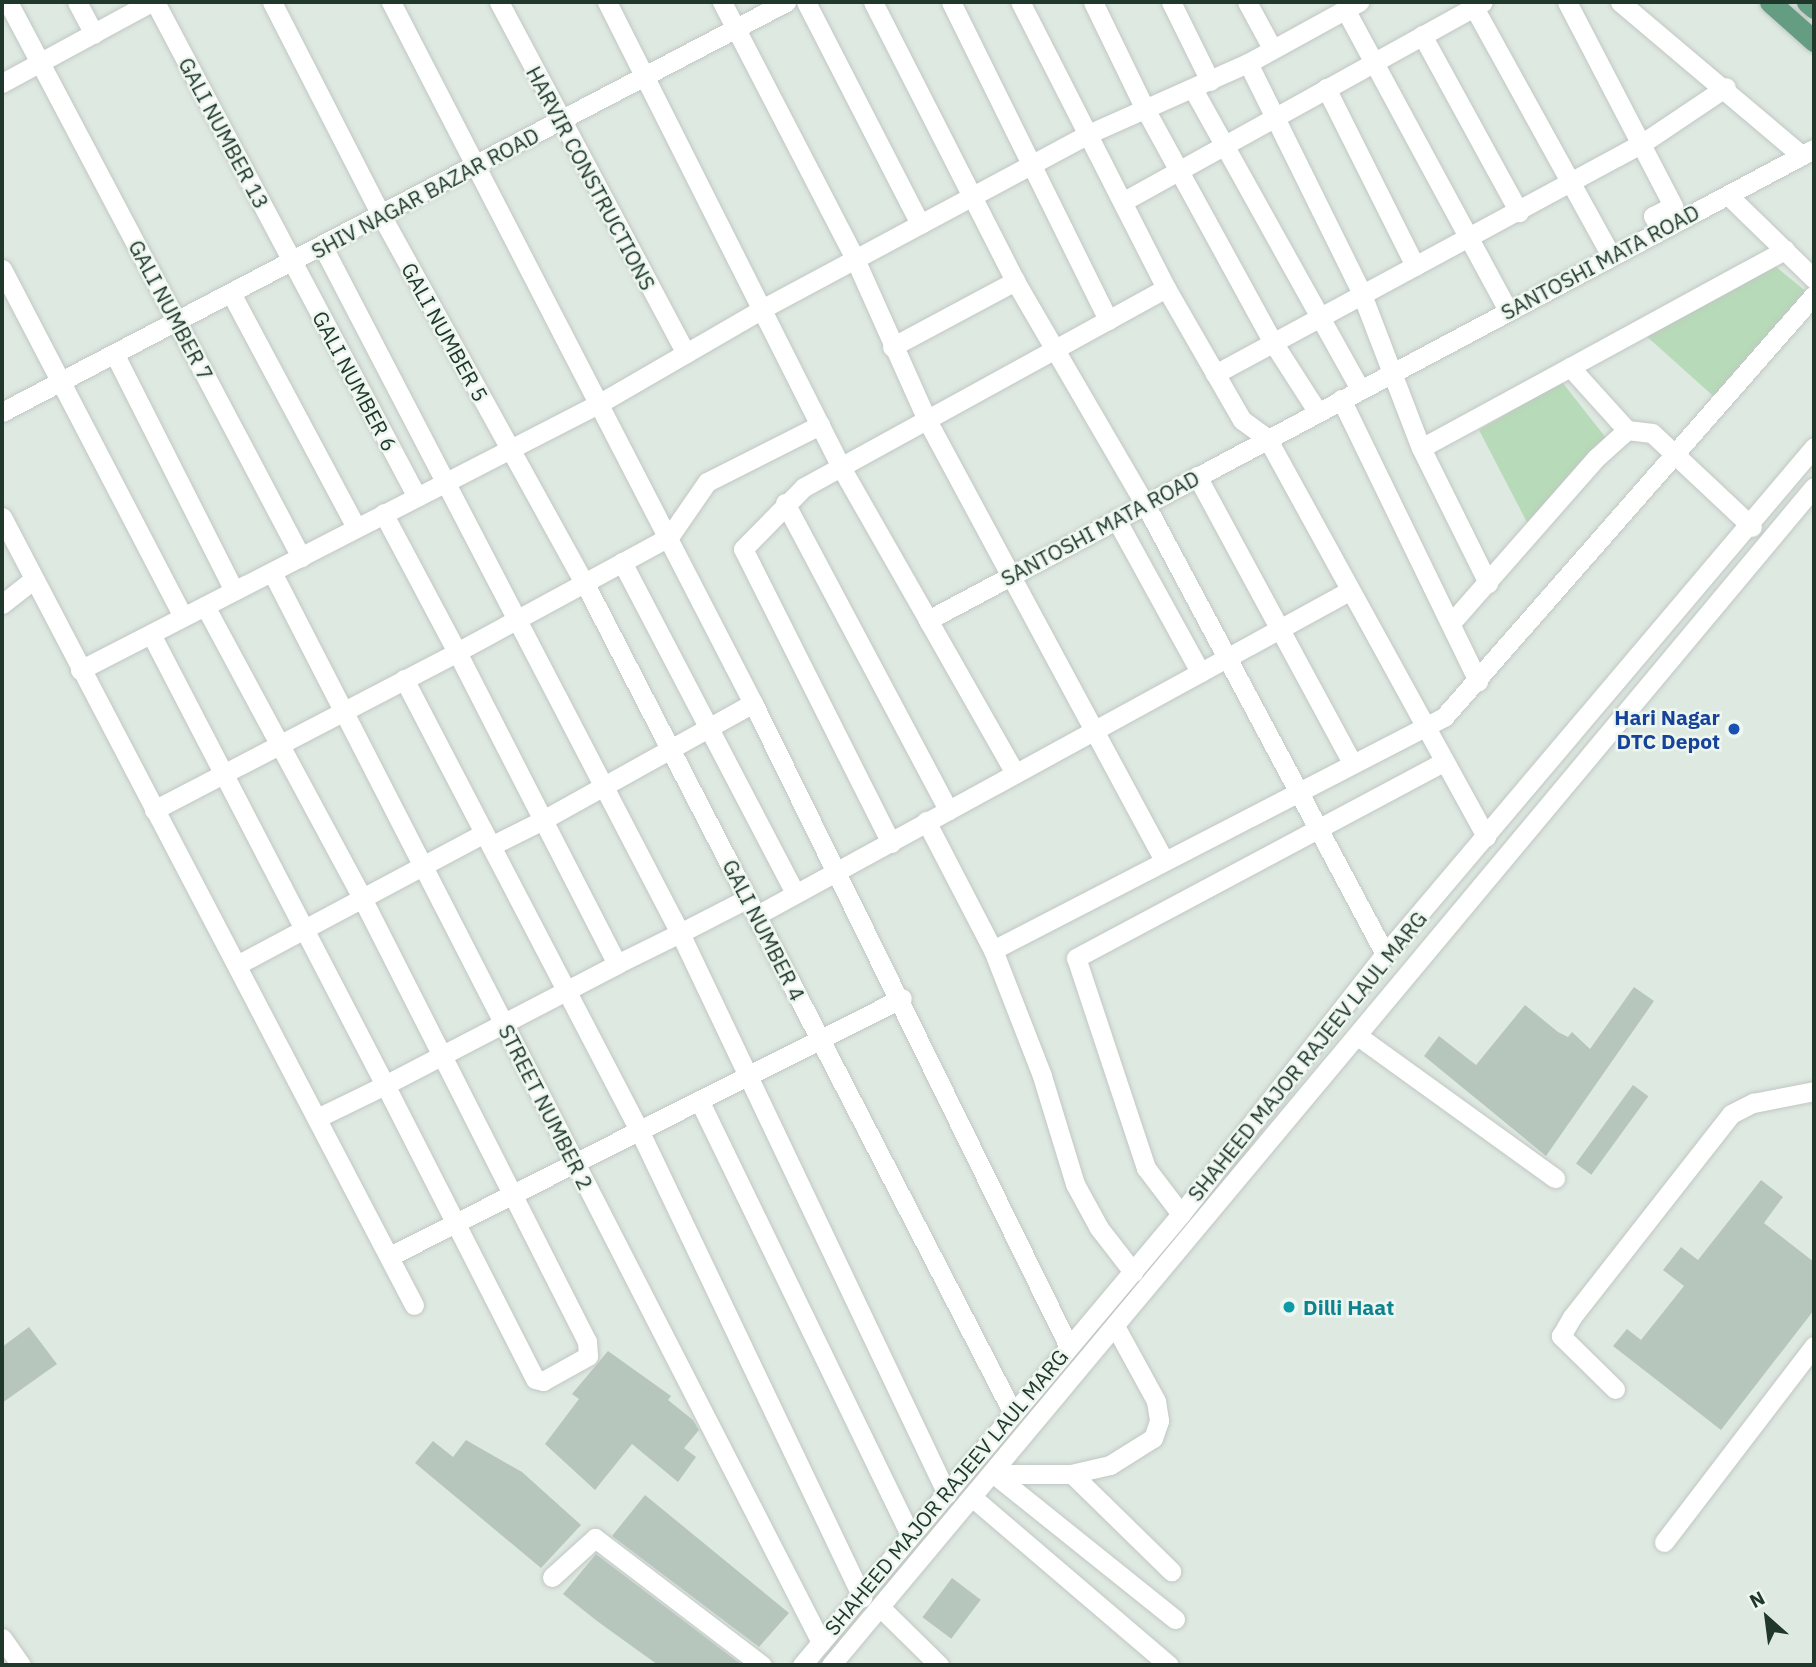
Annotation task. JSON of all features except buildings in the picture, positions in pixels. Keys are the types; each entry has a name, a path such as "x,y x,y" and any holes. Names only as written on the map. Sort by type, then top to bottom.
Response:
{"main road":[{"path":"1770,2 1814,41"},
{"path":"1807,2 1814,8"}],"street":[{"name":"GALI NUMBER 7","path":"8,2 301,557"},
{"path":"77,2 94,34"},
{"path":"2,83 153,2"},
{"name":"GALI NUMBER 13","path":"153,2 293,264"},
{"name":"GALI NUMBER 5","path":"272,2 381,215 509,449"},
{"path":"391,2 479,163 754,702 835,870 902,998 1068,1345"},
{"name":"HARVIR CONSTRUCTIONS","path":"499,2 559,121 686,353"},
{"path":"607,2 842,469 1015,774"},
{"path":"722,2 855,259 892,347 928,422 1164,860"},
{"name":"SHIV NAGAR BAZAR ROAD","path":"2,412 293,264 786,2"},
{"path":"806,2 920,224"},
{"path":"873,2 1014,281 1144,504 1385,954"},
{"path":"951,2 1108,320"},
{"path":"1020,2 1086,135 1124,201 1166,288 1242,420 1267,438 1424,729 1486,837"},
{"path":"1093,2 1144,107 1183,172 1274,344 1317,411"},
{"path":"1171,2 1226,146 1322,313 1360,389"},
{"path":"1247,2 1272,48"},
{"path":"1567,2 1673,206 1653,216 1661,230"},
{"path":"1620,2 1808,153"},
{"path":"1124,201 1183,172 1276,116 1476,4 1611,256"},
{"path":"80,670 600,403 762,309 1086,135 1248,63 1338,8 1374,62 1508,311"},
{"path":"1422,36 1519,212"},
{"path":"1248,63 1362,292 1394,369 1421,448 1488,583"},
{"path":"1215,374 1274,344 1322,313 1519,212 1569,180 1640,144 1726,87"},
{"path":"1326,88 1415,266"},
{"name":"SANTOSHI MATA ROAD","path":"928,620 1394,369 1808,153"},
{"path":"1728,195 1814,279"},
{"path":"323,247 605,784 680,933 947,1494"},
{"path":"1421,448 1785,250"},
{"name":"GALI NUMBER 6","path":"293,264 417,497"},
{"path":"2,269 64,382 183,617"},
{"path":"892,347 1014,281"},
{"path":"891,843 746,562 746,540 785,503 1166,288"},
{"path":"232,295 356,527"},
{"path":"993,950 1164,860 1299,795 1352,763 1444,717 1814,295"},
{"path":"115,355 234,591"},
{"path":"1570,367 1627,430 1652,433 1752,527"},
{"path":"1341,399 1478,681"},
{"path":"154,810 457,652 669,537 707,482 820,425"},
{"path":"1451,623 1596,458 1627,430"},
{"name":"SHAHEED MAJOR RAJEEV LAUL MARG","path":"802,1665 862,1597 1068,1345 1181,1214 1385,954 1752,527 1814,447"},
{"name":"GALI NUMBER 4","path":"509,449 584,582 1013,1413"},
{"path":"1197,476 1277,630 1352,763"},
{"name":"SHAHEED MAJOR RAJEEV LAUL MARG","path":"838,1663 880,1607 972,1497 995,1474 1115,1326 1814,487"},
{"path":"785,503 948,810"},
{"path":"383,513 617,964"},
{"path":"2,517 414,1306"},
{"path":"1116,519 1200,672"},
{"path":"622,562 796,893"},
{"name":"STREET NUMBER 2","path":"272,572 340,711 821,1642"},
{"path":"2,604 33,580"},
{"path":"317,1118 680,933 796,893 1349,591"},
{"path":"151,634 221,776 385,1085 534,1378 543,1381 583,1362 587,1342 362,898 205,606"},
{"path":"404,679 639,1130 862,1597"},
{"path":"237,965 421,867 543,820 754,702"},
{"path":"1181,1214 1146,1168 1076,958 1443,762"},
{"path":"926,821 993,950 1042,1076 1075,1184 1099,1228 1133,1272"},
{"path":"390,1256 902,998"},
{"path":"1358,1036 1555,1178"},
{"path":"1615,1389 1561,1336 1572,1317 1731,1114 1752,1103 1814,1091"},
{"path":"699,1100 910,1535"},
{"path":"995,1474 1072,1474 1136,1454 1153,1438 1159,1421 1147,1377 1115,1326"},
{"path":"1664,1542 1814,1346"},
{"path":"995,1474 1175,1619"},
{"path":"1072,1474 1171,1571"},
{"path":"972,1497 1170,1665"},
{"path":"552,1577 595,1538 762,1665"},
{"path":"880,1607 939,1665"},
{"path":"2,1638 21,1665"}],"green space":[{"path":"1775,266 1814,298 1721,403 1643,333"},
{"path":"1562,382 1606,438 1531,530 1479,430"}],"place":[{"name":"Hari Nagar DTC Depot","path":"1734,729"},
{"name":"Dilli Haat","path":"1289,1307"}]}
